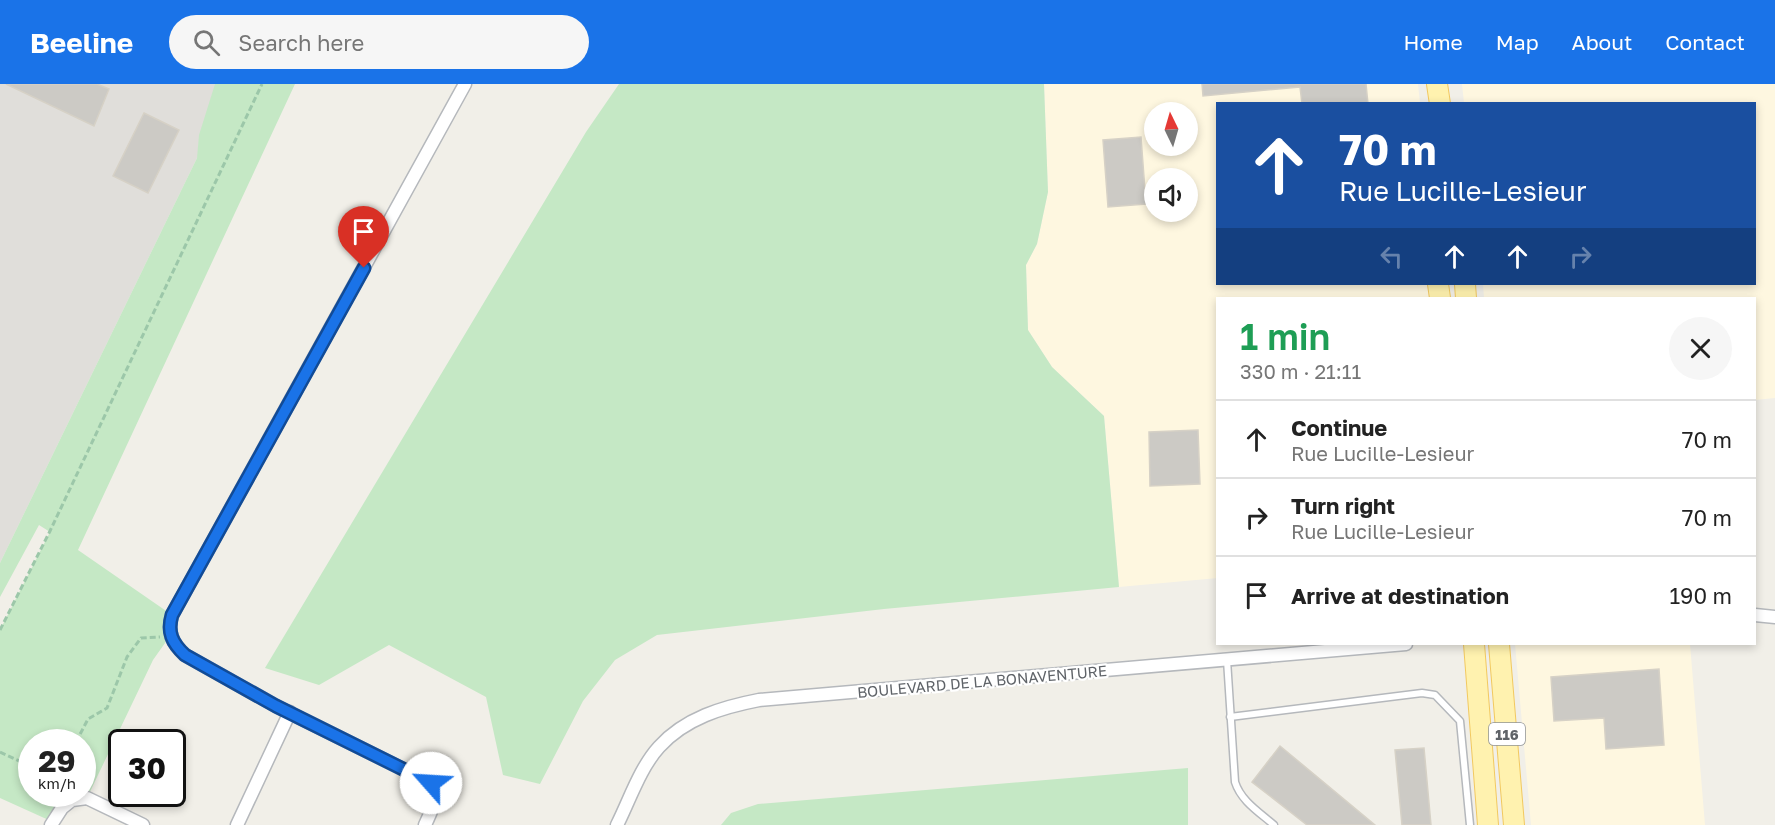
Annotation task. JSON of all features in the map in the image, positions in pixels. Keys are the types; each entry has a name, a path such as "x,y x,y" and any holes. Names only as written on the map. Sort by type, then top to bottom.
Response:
{"main road":[{"path":"1430,84 1431,102"},
{"path":"1437,84 1440,102"},
{"name":"116","path":"1474,645 1488,825"},
{"name":"116","path":"1499,645 1514,825"}],"street":[{"path":"425,825 435,802 436,792 431,783 276,706 185,655 175,646 169,625 172,615 465,84"},
{"path":"1756,615 1775,617"},
{"name":"BOULEVARD DE LA BONAVENTURE","path":"618,825 642,772 659,747 679,730 700,717 728,706 759,700 1394,645"},
{"path":"237,825 291,712"},
{"path":"51,825 62,808 72,800 87,798 143,825"}],"lane":[{"path":"1227,659 1235,782 1239,794 1274,825"},
{"path":"1230,717 1422,693 1434,695 1460,721 1470,825"}],"path":[{"path":"0,630 50,531 262,84"},
{"path":"83,729 88,719 107,708 127,657 141,638 171,636"},
{"path":"0,752 18,760"}],"shaded area":[{"path":"0,84 233,84 0,563"},
{"path":"1044,84 1418,84 1420,102 1216,102 1216,285 1433,285 1434,297 1216,297 1216,578 1119,587 1104,416 1052,367 1028,330 1026,265 1037,244 1048,192"},
{"path":"1462,84 1775,84 1775,398 1756,400 1756,297 1484,297 1483,285 1756,285 1756,102 1464,102"},
{"path":"1515,645 1690,645 1705,825 1531,825"}],"green space":[{"path":"215,84 295,84 78,550 172,615 170,636 153,660 120,729 108,729 108,754 96,779 96,729 18,729 18,806 0,798 0,630 50,532 39,525 0,597 0,563 197,158 199,135"},
{"path":"619,84 1044,84 1048,192 1037,244 1026,265 1028,330 1052,367 1104,416 1119,587 884,609 657,635 615,660 583,701 540,784 503,775 486,697 389,645 319,685 265,668 586,132"},
{"path":"1188,768 1188,825 721,825 731,813 758,804"},
{"path":"20,807 66,807 53,822"}],"building":[{"path":"6,84 97,84 109,89 94,126"},
{"path":"1202,84 1366,84 1368,102 1302,102 1300,87 1203,96"},
{"path":"144,113 179,130 148,193 113,176"},
{"path":"1141,137 1144,204 1108,207 1103,140"},
{"path":"1198,430 1200,484 1150,486 1149,432"},
{"path":"1659,669 1664,745 1606,749 1604,718 1554,721 1551,677"},
{"path":"1280,746 1375,825 1307,825 1252,782"},
{"path":"1424,748 1431,825 1402,825 1395,750"}],"route":[{"path":"364,268 172,615 169,625 175,646 185,655 276,706 431,783"}]}
